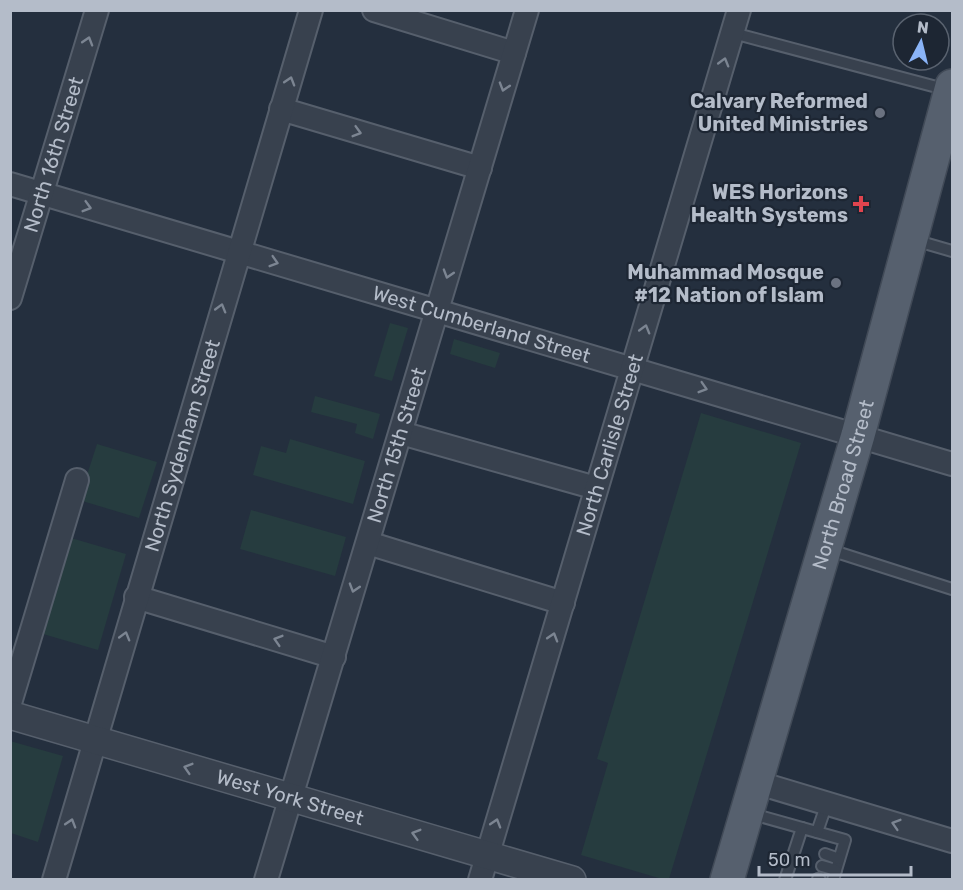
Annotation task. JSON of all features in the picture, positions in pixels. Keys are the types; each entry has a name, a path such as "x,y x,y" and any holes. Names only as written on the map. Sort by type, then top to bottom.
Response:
{"main road":[{"name":"North Broad Street","path":"732,876 751,797 858,435 952,88"}],"street":[{"name":"North 16th Street","path":"10,298 97,10"},
{"name":"North Sydenham Street","path":"54,879 311,10"},
{"path":"374,10 514,52"},
{"name":"North 15th Street","path":"266,879 527,10"},
{"name":"North Carlisle Street","path":"480,879 739,10"},
{"path":"281,109 480,168"},
{"name":"West Cumberland Street","path":"10,184 634,367 952,464"},
{"path":"401,433 596,488"},
{"path":"10,703 77,480"},
{"path":"368,543 563,603"},
{"path":"136,597 334,657"},
{"name":"West York Street","path":"10,715 573,879"},
{"path":"751,797 827,803 952,840"}],"lane":[{"path":"733,33 952,88"},
{"path":"911,239 952,251"},
{"path":"824,549 952,589"},
{"path":"751,797 802,828 845,840 834,875 822,866"},
{"path":"817,832 827,803"},
{"path":"787,874 798,859 802,847 802,828"},
{"path":"825,854 839,859"},
{"path":"787,874 800,873"}],"green space":[{"path":"390,323 408,328 392,381 374,376"},
{"path":"454,339 500,353 495,368 450,354"},
{"path":"315,396 380,414 373,439 355,433 357,424 311,412"},
{"path":"701,413 801,443 669,879 662,879 581,855 608,763 597,759"},
{"path":"290,439 365,461 353,504 253,475 261,446 286,453"},
{"path":"97,444 157,462 139,518 79,500"},
{"path":"251,510 346,537 335,576 240,549"},
{"path":"71,538 126,554 98,650 43,634"},
{"path":"10,741 63,756 38,842 11,833"}],"place":[{"name":"Calvary Reformed United Ministries","path":"880,113"},
{"name":"WES Horizons Health Systems","path":"861,204"},
{"name":"Muhammad Mosque #12 Nation of Islam","path":"836,283"}]}
